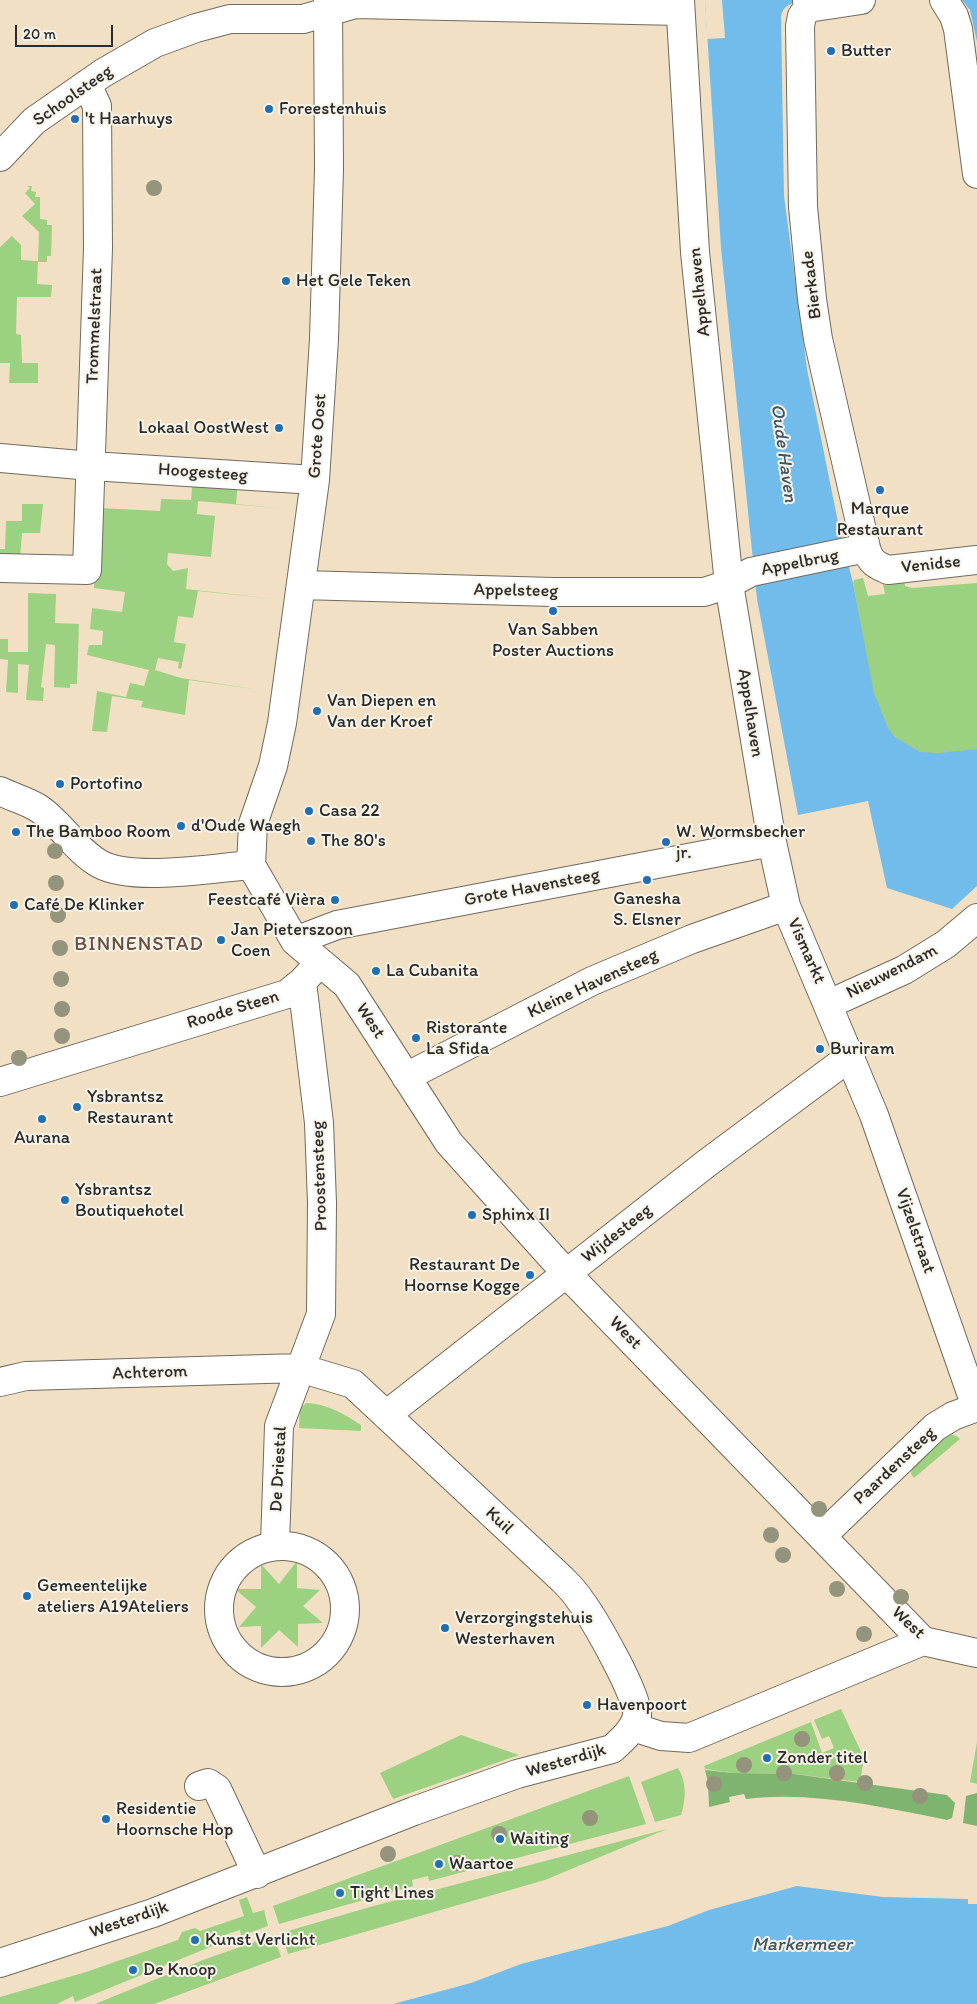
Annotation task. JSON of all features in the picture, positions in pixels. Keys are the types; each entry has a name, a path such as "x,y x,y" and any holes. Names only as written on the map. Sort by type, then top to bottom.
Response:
{"street":[{"path":"807,3 861,0"},
{"path":"944,0 954,16 958,29 977,174"},
{"name":"Bierkade","path":"807,3 800,26 799,87 806,243 818,339 857,551"},
{"name":"Schoolsteeg","path":"0,157 34,121 95,79 155,43 196,28 230,19 303,19 328,5 355,4 680,6"},
{"name":"Grote Oost","path":"251,865 253,824 272,766 282,723 315,480 324,339 329,169 328,5"},
{"name":"Appelhaven","path":"680,6 695,252 740,578 772,842"},
{"name":"Trommelstraat","path":"0,568 87,570 98,248 97,106 95,79"},
{"name":"Hoogesteeg","path":"0,458 91,466 315,480"},
{"name":"Venidse","path":"857,551 869,558 876,566 888,570 977,560"},
{"name":"Appelbrug","path":"740,578 857,551"},
{"name":"Appelsteeg","path":"301,585 562,592 704,592 740,578"},
{"path":"0,791 39,809 74,844 100,864 116,870 143,873 251,865 295,941 310,972"},
{"name":"Vismarkt","path":"772,842 786,906 851,1056"},
{"name":"Grote Havensteeg","path":"295,941 337,925 772,842"},
{"name":"Kleine Havensteeg","path":"406,1077 592,981 692,939 786,906"},
{"name":"Nieuwendam","path":"829,1004 904,970 946,944 977,918"},
{"name":"West","path":"310,972 347,985 449,1143 568,1274 924,1641 977,1653"},
{"name":"Roode Steen","path":"0,1082 56,1063 287,994 310,972"},
{"name":"Proostensteeg","path":"300,1368 321,1314 322,1203 310,972"},
{"name":"Wijdesteeg","path":"386,1415 707,1163 851,1056"},
{"name":"Vijzelstraat","path":"851,1056 977,1407"},
{"name":"Achterom","path":"0,1382 26,1376 300,1368"},
{"name":"Kuil","path":"300,1368 353,1384 563,1580 580,1599 609,1648 635,1700 637,1715 632,1727"},
{"name":"De Driestal","path":"275,1544 278,1426 300,1368"},
{"name":"Paardensteeg","path":"822,1536 935,1427 953,1416 977,1407"},
{"path":"275,1544 308,1549 335,1572 346,1601 340,1637 314,1665 278,1674 252,1667 228,1646 216,1605 236,1562 275,1544"},
{"path":"632,1727 662,1736 689,1738 924,1641"},
{"name":"Westerdijk","path":"0,1963 153,1913 257,1874 414,1811 517,1774 612,1749 624,1739 632,1727"},
{"path":"199,1786 208,1783 217,1789 257,1874"}],"green space":[{"path":"27,186 32,186 31,191 36,192 35,197 40,197 40,219 47,220 47,225 52,225 51,256 47,256 47,262 38,262 37,284 52,285 51,297 17,297 16,334 21,335 22,363 38,363 38,383 9,383 10,363 0,363 0,247 12,236 21,245 21,260 38,261 39,232 22,216 35,204 25,193 30,188"},
{"path":"193,479 238,481 236,504 286,509 198,501 197,514 215,516 211,557 168,553 167,564 173,571 188,568 186,589 276,599 198,591 193,618 178,616 174,642 186,644 181,669 178,668 179,662 158,658 155,670 181,678 261,690 189,680 185,715 141,707 143,701 112,696 107,732 92,731 97,691 126,697 130,683 144,686 149,670 87,655 89,645 102,645 103,631 90,629 92,608 122,612 125,592 94,588 100,508 160,511 161,499 191,500"},
{"path":"22,504 43,504 40,533 22,533 20,559 0,559 0,549 5,549 6,521 22,521"},
{"path":"881,575 904,577 905,586 912,588 977,583 977,749 941,754 920,752 901,742 887,727 880,713 870,678 853,583 854,580 863,578 868,596 885,594"},
{"path":"28,593 56,594 55,623 79,624 77,684 70,684 70,688 54,687 55,645 46,644 41,687 44,688 43,701 26,700 29,665 18,664 18,693 6,692 8,660 0,659 0,639 8,639 8,652 28,652"},
{"path":"306,1403 321,1405 342,1413 361,1425 361,1431 299,1428 300,1409"},
{"path":"949,1434 960,1439 914,1478 911,1474 912,1468"},
{"path":"297,1561 297,1588 320,1590 303,1606 323,1623 298,1624 298,1647 279,1630 261,1648 261,1626 239,1627 256,1607 235,1589 261,1589 261,1564 279,1584"},
{"path":"841,1709 864,1758 860,1782 794,1774 732,1773 705,1769 704,1766 811,1722 822,1753 834,1748 829,1736 822,1739 814,1720"},
{"path":"461,1735 519,1755 393,1799 380,1773"},
{"path":"977,1742 977,1784 970,1782"},
{"path":"678,1768 683,1779 685,1791 681,1815 655,1822 641,1782"},
{"path":"705,1770 732,1773 794,1774 947,1795 955,1803 952,1818 947,1820 847,1802 797,1797 746,1799 744,1794 729,1797 730,1802 709,1807 708,1782"},
{"path":"629,1776 646,1824 429,1881 428,1876 412,1880 413,1886 279,1924 273,1906"},
{"path":"977,1793 977,1826 963,1823 966,1796"},
{"path":"667,1829 545,1880 288,1954 281,1933 370,1907"},
{"path":"247,1897 253,1913 264,1910 268,1926 241,1936 240,1930 224,1935 225,1941 75,2002 73,1996 57,2004 0,2004 0,1997 86,1972 178,1940 182,1932 195,1928 200,1931 244,1916 239,1900"},
{"path":"274,1935 281,1957 154,2004 95,2004 203,1960"}],"water":[{"name":"Oude Haven","path":"705,0 807,0 788,6 781,16 784,196 807,369 839,527 853,583 874,693 888,728 895,737 920,752 939,753 977,749 977,886 952,909 887,888 868,801 798,815 757,599 721,248"},
{"path":"962,0 977,0 977,42 970,10"},
{"name":"Markermeer","path":"797,1886 883,1897 968,1899 968,1904 977,1904 977,2004 393,2004 471,1983 521,1964 668,1926 709,1910"}],"pier":[{"path":"705,0 722,0 725,38 707,39"}],"place":[{"name":"Butter","path":"831,51"},
{"name":"Foreestenhuis","path":"269,109"},
{"name":"'t Haarhuys","path":"75,119"},
{"name":"Het Gele Teken","path":"286,281"},
{"name":"Lokaal OostWest","path":"279,428"},
{"name":"Marque Restaurant","path":"880,490"},
{"name":"Van Sabben Poster Auctions","path":"553,611"},
{"name":"Van Diepen en Van der Kroef","path":"317,711"},
{"name":"Portofino","path":"60,784"},
{"name":"Casa 22","path":"309,811"},
{"name":"d'Oude Waegh","path":"181,826"},
{"name":"The Bamboo Room","path":"16,832"},
{"name":"The 80's","path":"311,841"},
{"name":"W. Wormsbecher jr.","path":"666,842"},
{"name":"Ganesha S. Elsner","path":"647,880"},
{"name":"Feestcafé Vièra","path":"335,900"},
{"name":"Café De Klinker","path":"14,905"},
{"name":"Jan Pieterszoon Coen","path":"221,940"},
{"name":"La Cubanita","path":"376,971"},
{"name":"Ristorante La Sfida","path":"416,1038"},
{"name":"Buriram","path":"820,1049"},
{"name":"Ysbrantsz Restaurant","path":"77,1107"},
{"name":"Aurana","path":"42,1119"},
{"name":"Ysbrantsz Boutiquehotel","path":"65,1200"},
{"name":"Sphinx II","path":"472,1215"},
{"name":"Restaurant De Hoornse Kogge","path":"530,1275"},
{"name":"Gemeentelijke ateliers A19Ateliers","path":"27,1596"},
{"name":"Verzorgingstehuis Westerhaven","path":"445,1628"},
{"name":"Havenpoort","path":"587,1705"},
{"name":"Zonder titel","path":"767,1758"},
{"name":"Residentie Hoornsche Hop","path":"106,1819"},
{"name":"Waiting","path":"500,1839"},
{"name":"Waartoe","path":"439,1864"},
{"name":"Tight Lines","path":"340,1893"},
{"name":"Kunst Verlicht","path":"195,1940"},
{"name":"De Knoop","path":"133,1970"}],"district":[{"name":"BINNENSTAD","path":"139,945"}]}
